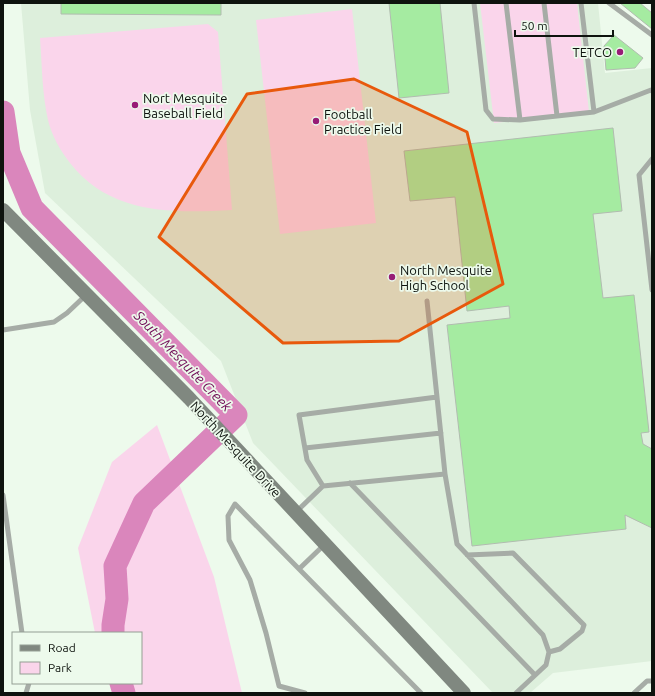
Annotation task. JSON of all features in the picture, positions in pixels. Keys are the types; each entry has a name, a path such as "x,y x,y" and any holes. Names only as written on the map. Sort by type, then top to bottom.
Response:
{"street":[{"name":"North Mesquite Drive","path":"3,210 189,398 464,693"}],"lane":[{"path":"474,3 486,110 493,119 520,120 594,112 651,90 652,91"},
{"path":"506,3 520,120"},
{"path":"544,3 557,116"},
{"path":"581,3 594,112"},
{"path":"609,3 652,35"},
{"path":"652,158 638,175 652,290"},
{"path":"3,330 54,322 67,313 86,294"},
{"path":"427,301 444,474 457,544 543,635 549,652 546,665 516,693"},
{"path":"323,486 307,460 299,415 437,397"},
{"path":"305,448 440,433"},
{"path":"296,513 323,486 444,474"},
{"path":"350,483 535,675"},
{"path":"3,495 22,632"},
{"path":"305,693 279,686 266,633 250,580 229,540 228,516 235,504 421,693"},
{"path":"299,570 325,545"},
{"path":"467,555 513,553 584,625 582,631 560,649 549,652"},
{"path":"634,693 647,681 652,681"}],"highlighted area":[{"path":"354,79 467,132 503,284 399,341 283,343 159,237 247,94"}],"shaded area":[{"name":"North Mesquite High School","path":"21,3 598,3 605,73 652,68 652,661 553,673 530,693 493,693 253,443 221,361 45,193 30,110"}],"green space":[{"path":"480,3 577,3 589,112 494,123"},
{"name":"Football Practice Field","path":"352,9 376,223 280,234 256,20"},
{"name":"Nort Mesquite Baseball Field","path":"208,24 218,32 232,210 165,210 123,202 104,193 86,180 70,163 54,137 48,120 44,100 40,38"},
{"path":"157,425 214,577 242,693 113,693 110,684 142,684 142,632 95,632 78,548 112,462"}],"building":[{"path":"61,3 221,3 221,15 61,14"},
{"path":"389,3 440,3 449,93 399,98"},
{"path":"620,3 640,3 652,13 652,29"},
{"name":"TETCO","path":"614,35 643,58 635,68 606,70 604,46"},
{"path":"613,128 622,211 593,214 603,298 634,295 649,432 641,433 643,444 652,449 652,528 625,515 626,529 472,546 447,325 510,318 509,306 467,311 455,197 410,201 404,151"}],"waterway":[{"name":"South Mesquite Creek","path":"3,112 9,153 32,208 236,415 144,503 115,566 117,599 113,632"},
{"name":"South Mesquite Creek","path":"121,684 124,693"}],"place":[{"name":"TETCO","path":"620,52"},
{"name":"Nort Mesquite Baseball Field","path":"135,105"},
{"name":"Football Practice Field","path":"316,121"},
{"name":"North Mesquite High School","path":"392,277"}]}
